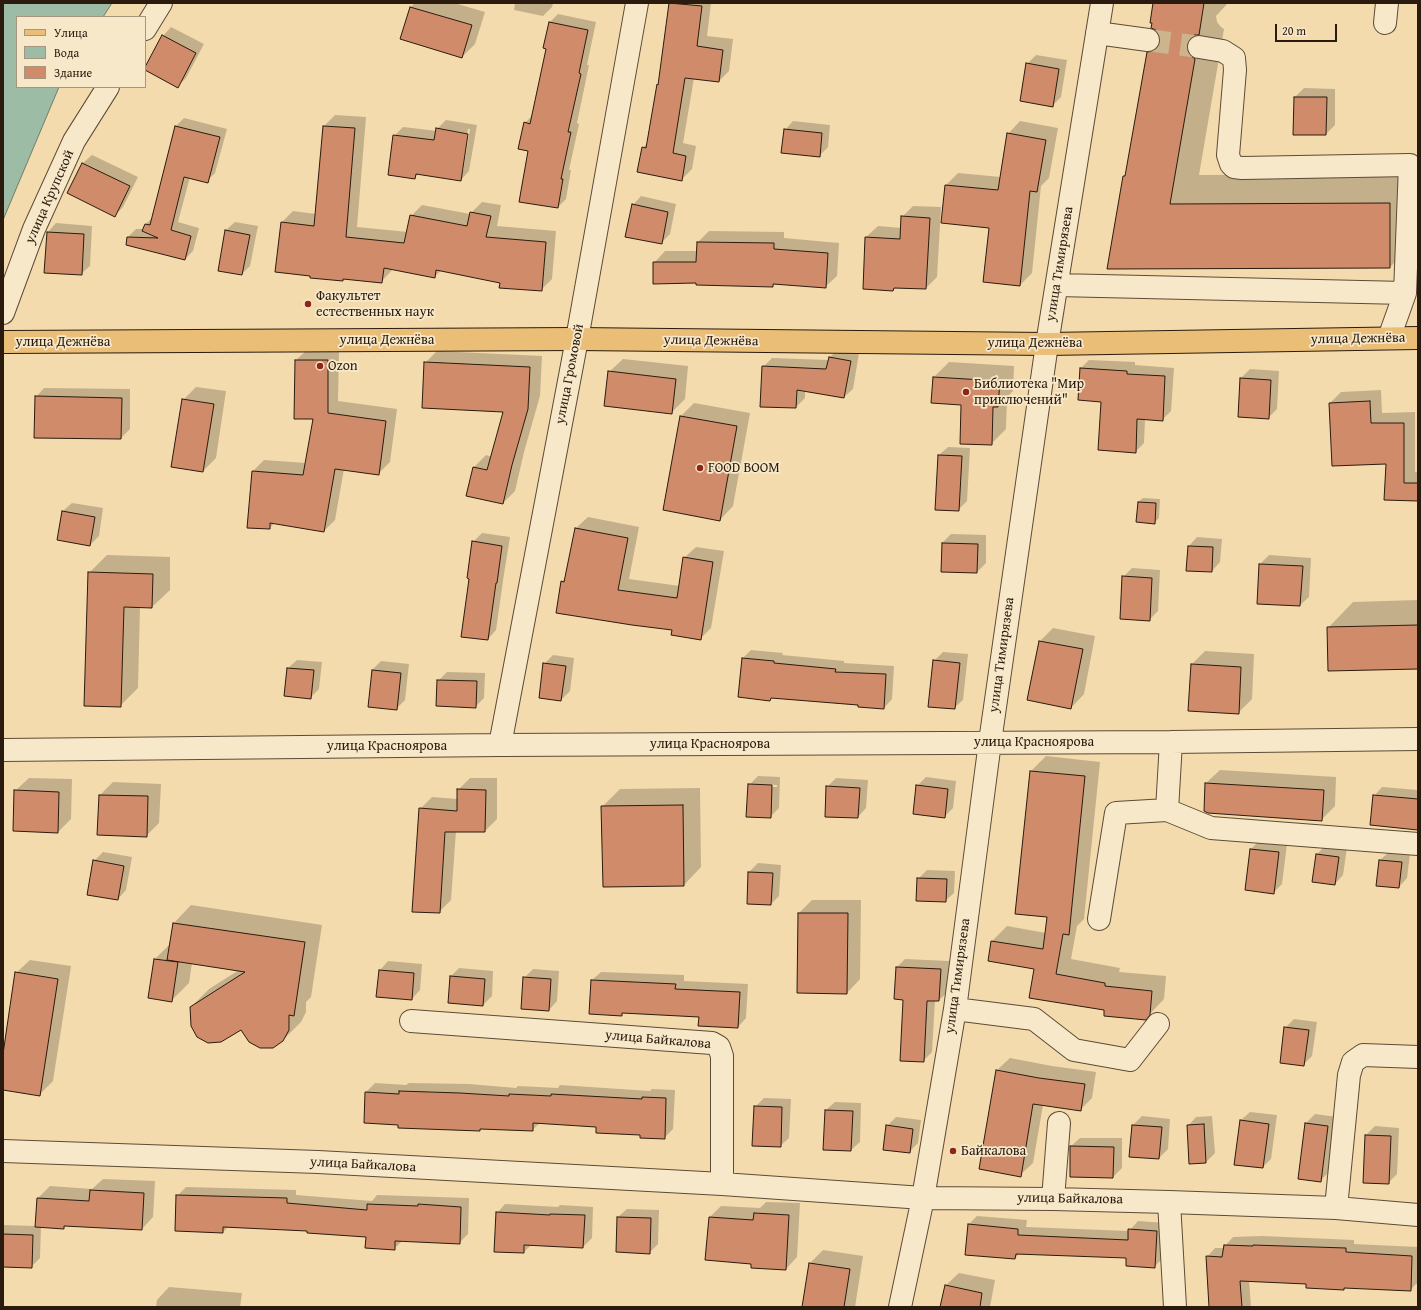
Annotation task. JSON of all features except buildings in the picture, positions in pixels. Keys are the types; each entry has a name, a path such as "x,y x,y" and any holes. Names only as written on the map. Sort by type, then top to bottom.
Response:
{"main road":[{"name":"улица Дежнёва","path":"3,342 577,339 1047,344 1418,338"}],"street":[{"path":"146,27 161,3"},
{"name":"улица Громовой","path":"500,745 577,339 637,3"},
{"name":"улица Тимирязева","path":"900,1307 923,1198 955,1009 990,742 1047,344 1102,3"},
{"path":"1097,34 1148,40"},
{"path":"1199,47 1223,51 1234,58 1235,70 1228,155 1228,159 1234,167 1414,163 1405,293 1389,338"},
{"name":"улица Крупской","path":"3,313 34,229 74,141 107,88"},
{"path":"1057,284 1405,293"},
{"name":"улица Красноярова","path":"3,750 1418,739"},
{"path":"1166,810 1171,742"},
{"path":"1099,919 1116,813 1166,810 1211,828 1418,844"},
{"path":"955,1009 1034,1019 1074,1050 1130,1060 1158,1024"},
{"name":"улица Байкалова","path":"411,1021 712,1043 719,1047 722,1056 722,1184"},
{"path":"1336,1208 1349,1075 1353,1062 1363,1055 1418,1058"},
{"path":"1053,1198 1059,1123"},
{"name":"улица Байкалова","path":"3,1151 318,1162 722,1184 923,1198 1053,1198 1336,1208 1418,1215"},
{"path":"1169,1202 1176,1307"}],"water":[{"path":"3,3 112,3 104,16 16,16 16,88 59,88 3,220"}],"tunnel":[{"path":"1148,40 1199,47"}],"place":[{"name":"Факультет естественных наук","path":"308,304"},
{"name":"Ozon","path":"320,366"},
{"name":"Библиотека \"Мир приключений\"","path":"966,392"},
{"name":"FOOD BOOM","path":"700,468"},
{"name":"Байкалова","path":"953,1151"}]}
